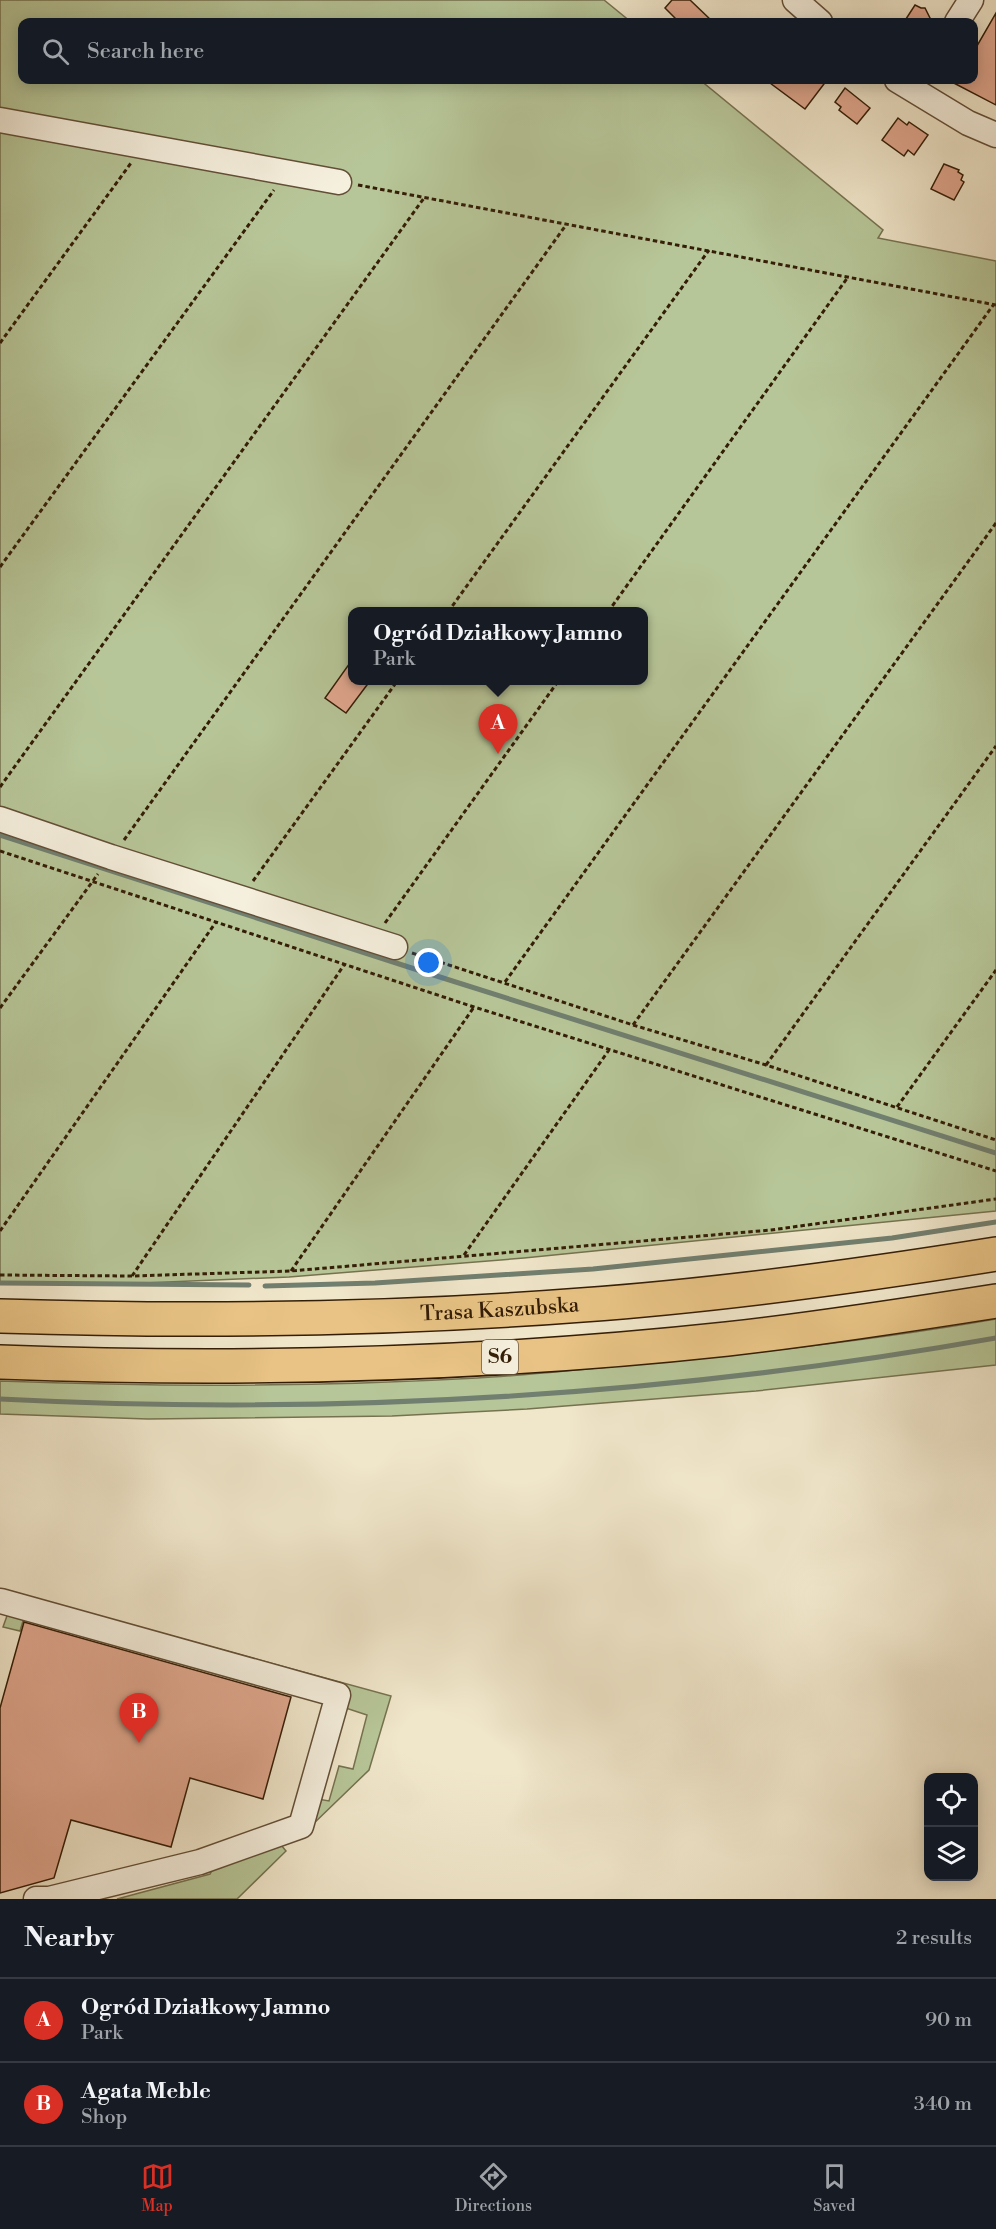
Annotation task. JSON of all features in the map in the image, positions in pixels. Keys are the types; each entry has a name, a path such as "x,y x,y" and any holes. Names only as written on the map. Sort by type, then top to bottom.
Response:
{"highway":[{"name":"Trasa Kaszubska","path":"0,1316 148,1320 338,1317 585,1305 820,1280 996,1254"},
{"name":"S6","path":"0,1362 238,1366 477,1359 726,1339 820,1328 996,1301"}],"street":[{"path":"795,0 815,18"},
{"path":"960,18 971,0"},
{"path":"912,84 968,123 996,135"},
{"path":"0,120 339,182"},
{"path":"0,819 111,857 384,943"},
{"path":"0,1602 338,1695 301,1826 200,1862 49,1899 36,1899"}],"path":[{"path":"0,343 144,145"},
{"path":"0,567 287,171"},
{"path":"339,182 995,305 505,982"},
{"path":"0,787 424,198"},
{"path":"0,1008 566,225"},
{"path":"452,607 710,250"},
{"path":"612,607 848,277"},
{"path":"633,1025 996,523"},
{"path":"241,897 395,685"},
{"path":"556,685 384,943 996,1140"},
{"path":"766,1065 996,746"},
{"path":"0,851 474,1007 996,1172"},
{"path":"0,1231 216,922"},
{"path":"132,1276 344,965"},
{"path":"897,1107 996,970"},
{"path":"291,1271 474,1007"},
{"path":"464,1255 609,1050"},
{"path":"0,1275 132,1276 291,1271 771,1230 996,1199"}],"green space":[{"path":"0,0 604,0 626,18 18,18 18,84 705,84 883,230 878,238 996,261 996,1211 524,1258 289,1277 144,1283 0,1283"},
{"path":"996,1319 996,1365 756,1391 527,1409 392,1416 148,1419 0,1414 0,1381 238,1385 499,1377 781,1350"},
{"path":"0,1589 391,1696 369,1770 309,1828 318,1799 329,1801 339,1766 353,1769 367,1715 0,1594"},
{"path":"8,1613 28,1615 20,1631 3,1627"},
{"path":"281,1845 286,1851 237,1899 117,1899 210,1874 217,1861"}],"building":[{"path":"672,0 690,0 709,18 675,18 665,8"},
{"path":"915,5 925,8 930,18 907,18"},
{"path":"996,13 996,105 956,84 978,84 978,44"},
{"path":"771,84 824,84 805,109"},
{"path":"845,88 870,108 857,124 839,110 841,107 835,102"},
{"path":"898,118 907,125 909,122 928,135 914,155 908,150 904,156 882,140"},
{"path":"944,164 959,170 958,172 963,175 961,180 964,182 954,200 931,189"},
{"path":"348,666 348,685 367,685 346,713 325,698"},
{"path":"24,1622 291,1697 263,1799 190,1778 171,1847 71,1820 54,1878 0,1893 0,1708"}],"waterway":[{"path":"0,835 996,1153"},
{"path":"265,1286 375,1283 593,1269 892,1238 996,1222"},
{"path":"0,1283 249,1285"},
{"path":"0,1399 125,1404 250,1405 500,1397 749,1374 873,1358 996,1338"}],"place":[{"name":"Ogród Działkowy Jamno","path":"498,754"},
{"name":"Agata Meble","path":"139,1743"}]}
